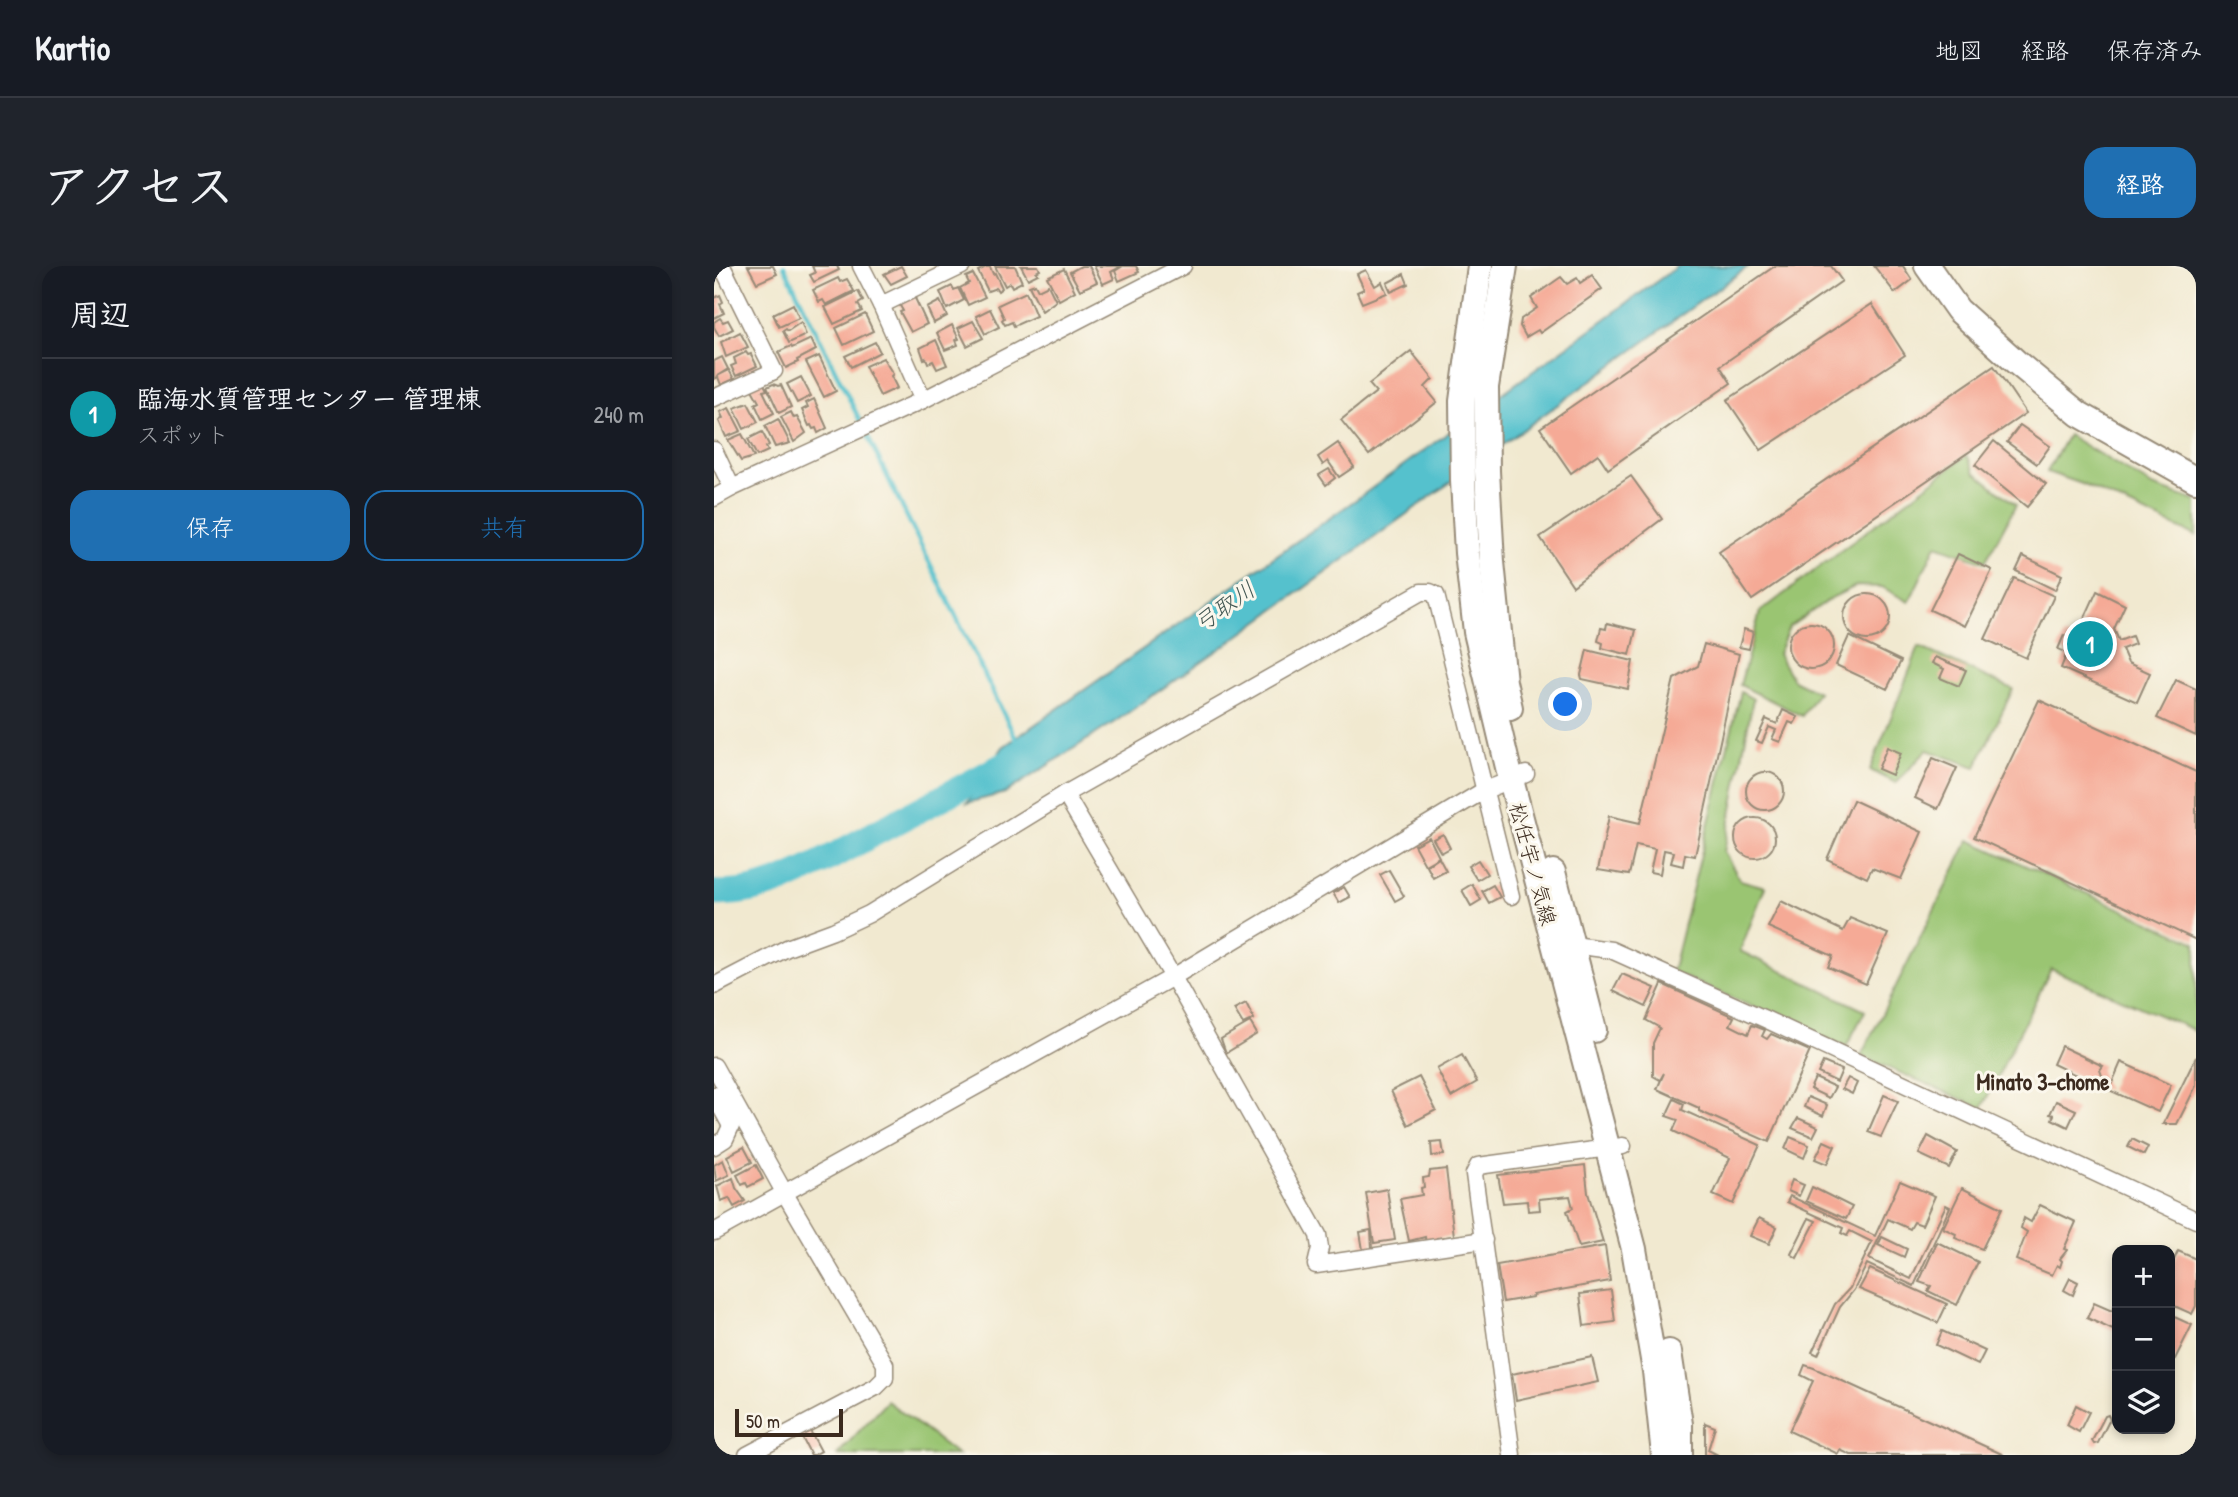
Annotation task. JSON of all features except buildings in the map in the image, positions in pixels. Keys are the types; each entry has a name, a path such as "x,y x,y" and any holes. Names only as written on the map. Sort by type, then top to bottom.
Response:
{"main road":[{"name":"松任宇ノ気線","path":"1480,266 1462,401 1467,553 1476,632 1565,946 1615,1148 1661,1301 1680,1423 1680,1455"},
{"name":"松任宇ノ気線","path":"1505,266 1486,387 1487,471 1492,562 1504,682 1518,777"},
{"path":"1927,266 1958,310 2079,414 2196,480"},
{"name":"松任宇ノ気線","path":"1615,1148 1645,1307 1664,1455"}],"street":[{"path":"714,398 774,371 722,266"},
{"path":"861,266 923,400"},
{"path":"881,305 962,266"},
{"path":"714,498 923,400 1183,266"},
{"path":"714,450 732,488"},
{"path":"714,986 787,948 869,914 1065,794 1421,592 1436,595 1511,896"},
{"path":"714,1232 1173,977 1483,791 1518,777"},
{"path":"1065,794 1173,977 1318,1235 1320,1248 1316,1265 1484,1240"},
{"path":"1565,946 1611,950 2196,1220"},
{"path":"714,1066 885,1364 885,1378 876,1387 747,1455"},
{"path":"714,1095 731,1126 725,1139 714,1146"},
{"path":"1512,1455 1474,1174 1478,1166 1615,1148"}],"green space":[{"path":"2068,435 2152,486 2196,501 2196,536 2082,484 2047,472"},
{"path":"1967,455 1975,472 2016,505 1985,562 1936,545 1909,602 1882,587 1856,586 1833,597 1789,627 1778,654 1793,680 1818,692 1802,716 1740,685 1760,612"},
{"path":"1919,647 2013,689 1976,767 1927,750 1896,783 1870,770"},
{"path":"1741,692 1753,699 1724,852 1740,880 1765,887 1740,951 1865,1011 1846,1047 1672,972"},
{"path":"1969,840 2196,943 2196,1031 2051,969 1982,1108 1861,1056"},
{"path":"887,1401 958,1455 837,1455"}],"water":[{"path":"1678,266 1749,266 1234,639 1116,721 1005,793 967,803 1003,747 1364,494"}],"waterway":[{"path":"784,266 1018,743"},
{"name":"弓取川","path":"714,893 758,888 802,872 1017,758"}],"place":[{"name":"臨海水質管理センター 管理棟","path":"2090,644"}],"district":[{"name":"Minato 3-chome","path":"2043,1081"}]}
